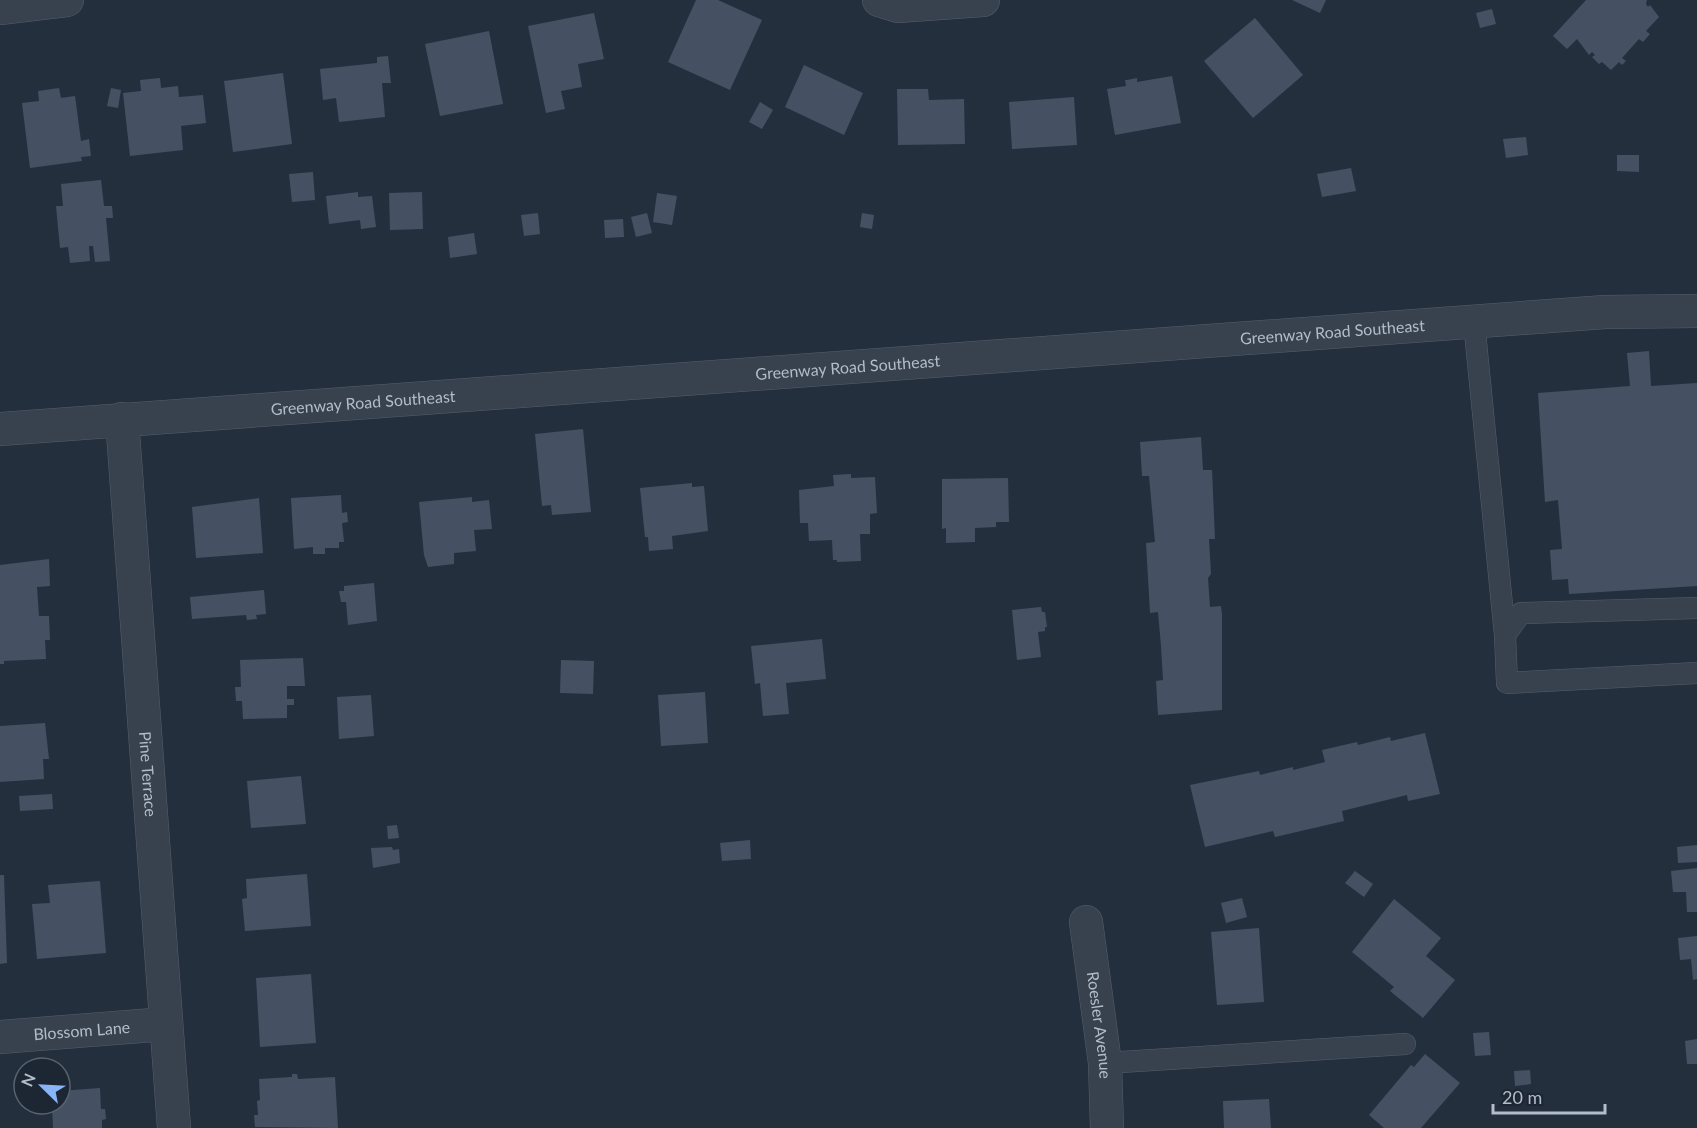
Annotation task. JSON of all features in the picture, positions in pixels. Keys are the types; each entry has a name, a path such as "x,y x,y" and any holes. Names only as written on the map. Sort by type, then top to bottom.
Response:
{"street":[{"path":"0,8 67,0"},
{"path":"879,0 898,6 983,0"},
{"name":"Greenway Road Southeast","path":"0,429 1605,312 1697,311"},
{"name":"Pine Terrace","path":"123,419 174,1128"},
{"name":"Roesler Avenue","path":"1086,922 1105,1063 1107,1128"},
{"name":"Blossom Lane","path":"0,1038 166,1024"}],"lane":[{"path":"1474,322 1505,635 1507,683 1697,674"},
{"path":"1505,635 1521,613 1697,608"},
{"path":"1105,1063 1405,1044"}],"building":[{"path":"696,0 718,0 762,20 730,90 668,62"},
{"path":"1292,0 1326,0 1320,13"},
{"path":"1586,0 1647,0 1648,7 1650,5 1659,17 1646,31 1650,34 1643,42 1639,39 1622,58 1626,61 1622,65 1619,62 1611,70 1602,62 1599,64 1592,57 1595,55 1592,52 1589,55 1577,39 1567,49 1553,36"},
{"path":"1492,9 1496,24 1480,28 1476,13"},
{"path":"594,13 604,59 578,64 582,87 561,91 565,109 546,113 528,26"},
{"path":"1255,18 1303,75 1253,118 1204,61"},
{"path":"489,31 503,104 440,116 425,44"},
{"path":"388,56 391,83 382,83 385,117 339,122 336,98 323,100 320,69 377,63 377,57"},
{"path":"804,65 863,93 844,135 785,107"},
{"path":"283,73 292,144 233,152 224,81"},
{"path":"1172,76 1181,123 1115,135 1107,89 1126,86 1125,80 1137,78 1137,82"},
{"path":"160,78 161,88 178,86 179,97 203,95 206,123 181,126 183,150 130,156 123,93 141,91 140,80"},
{"path":"59,88 61,98 75,96 81,141 89,139 91,156 81,157 82,161 30,168 22,103 39,101 38,91"},
{"path":"111,88 121,90 118,108 107,106"},
{"path":"897,89 928,89 929,100 964,99 965,144 898,145"},
{"path":"1074,97 1077,145 1012,149 1009,102"},
{"path":"760,102 773,110 762,129 749,122"},
{"path":"1526,137 1528,155 1506,158 1503,139"},
{"path":"1617,155 1639,155 1639,172 1617,171"},
{"path":"1351,168 1356,191 1322,197 1317,174"},
{"path":"313,172 315,200 292,202 289,174"},
{"path":"101,180 104,206 112,206 113,218 106,218 110,261 95,262 93,246 89,246 90,261 70,263 68,247 60,248 56,206 63,206 61,184"},
{"path":"358,192 358,197 372,196 376,227 361,229 360,220 329,224 326,196"},
{"path":"422,192 423,229 390,230 389,193"},
{"path":"657,193 677,196 672,225 653,222"},
{"path":"538,213 540,234 524,236 521,215"},
{"path":"647,213 652,233 636,237 631,217"},
{"path":"862,213 874,215 872,229 860,227"},
{"path":"623,219 624,237 605,238 604,220"},
{"path":"474,233 477,254 450,258 448,237"},
{"path":"1649,351 1651,386 1697,383 1697,586 1569,594 1568,579 1552,580 1550,550 1562,549 1558,500 1545,502 1538,393 1630,386 1627,353"},
{"path":"583,429 591,512 552,515 551,505 542,506 535,434"},
{"path":"1201,437 1203,470 1212,470 1215,539 1209,539 1211,574 1208,578 1210,607 1221,606 1222,614 1222,710 1158,715 1156,681 1163,680 1161,646 1158,612 1150,613 1146,543 1155,542 1149,476 1142,476 1140,442"},
{"path":"851,474 851,478 875,477 877,513 870,514 870,534 860,534 861,561 837,562 833,560 832,540 809,541 808,523 800,523 799,490 834,486 833,475"},
{"path":"1008,478 1009,522 996,522 996,527 975,528 975,542 946,543 946,528 942,529 942,479"},
{"path":"692,483 692,487 704,486 708,531 672,536 673,549 649,551 648,537 645,537 640,488"},
{"path":"341,495 342,513 347,512 348,522 342,523 344,542 339,542 339,548 325,548 325,554 313,554 313,547 294,549 291,498"},
{"path":"472,497 472,502 489,500 492,529 474,530 476,551 454,553 454,564 428,567 424,555 419,502"},
{"path":"259,498 263,553 196,558 192,507"},
{"path":"49,559 50,586 37,587 39,616 49,616 50,640 45,640 46,659 4,661 4,664 0,664 0,565"},
{"path":"374,583 377,621 348,625 346,602 341,602 339,591 344,591 344,586"},
{"path":"264,590 266,614 256,615 257,619 247,620 246,615 192,619 190,597"},
{"path":"1041,607 1042,612 1045,612 1047,627 1045,631 1038,632 1041,657 1017,660 1012,610"},
{"path":"822,639 826,679 786,683 789,714 763,716 760,683 755,684 751,646"},
{"path":"303,658 305,686 287,686 287,699 294,699 294,705 287,705 287,718 243,719 242,701 236,701 235,687 241,687 240,660"},
{"path":"561,660 594,661 593,694 560,693"},
{"path":"705,692 708,743 661,746 658,695"},
{"path":"371,695 374,736 339,739 337,697"},
{"path":"45,723 49,759 43,759 44,779 0,782 0,726"},
{"path":"1425,733 1440,794 1408,801 1407,795 1342,811 1344,821 1275,837 1273,831 1205,847 1190,785 1259,771 1260,775 1293,767 1293,770 1325,762 1322,750 1357,742 1358,745 1390,737 1391,741"},
{"path":"301,776 306,824 251,828 247,781"},
{"path":"52,794 53,809 20,811 19,796"},
{"path":"397,825 399,838 388,839 387,826"},
{"path":"750,840 751,859 722,861 720,843"},
{"path":"1697,845 1697,862 1678,863 1677,847"},
{"path":"392,847 393,850 399,849 400,863 373,868 371,848"},
{"path":"1697,868 1697,912 1687,912 1686,892 1673,892 1671,871"},
{"path":"1355,871 1373,884 1364,897 1345,883"},
{"path":"307,874 311,926 245,931 242,899 247,898 246,879"},
{"path":"0,875 4,875 7,963 0,964"},
{"path":"100,881 106,953 37,959 32,904 50,903 48,885"},
{"path":"1242,898 1247,917 1226,923 1221,903"},
{"path":"1394,899 1441,938 1426,956 1455,980 1423,1018 1390,991 1394,987 1352,952"},
{"path":"1259,928 1264,1002 1217,1005 1211,932"},
{"path":"1697,936 1697,979 1693,980 1691,959 1680,960 1678,938"},
{"path":"311,974 316,1043 260,1047 256,978"},
{"path":"1489,1032 1491,1055 1475,1056 1473,1033"},
{"path":"1697,1039 1697,1064 1687,1064 1685,1041"},
{"path":"1425,1054 1460,1083 1421,1128 1384,1128 1369,1115 1411,1065 1414,1067"},
{"path":"1530,1070 1531,1084 1515,1086 1514,1071"},
{"path":"292,1074 297,1074 298,1079 335,1077 338,1128 255,1127 254,1115 258,1115 257,1101 260,1100 259,1079 292,1077"},
{"path":"100,1088 101,1109 105,1109 106,1119 102,1120 102,1128 53,1128 52,1116 72,1116 72,1090"},
{"path":"1269,1099 1271,1128 1224,1128 1223,1101"}]}
